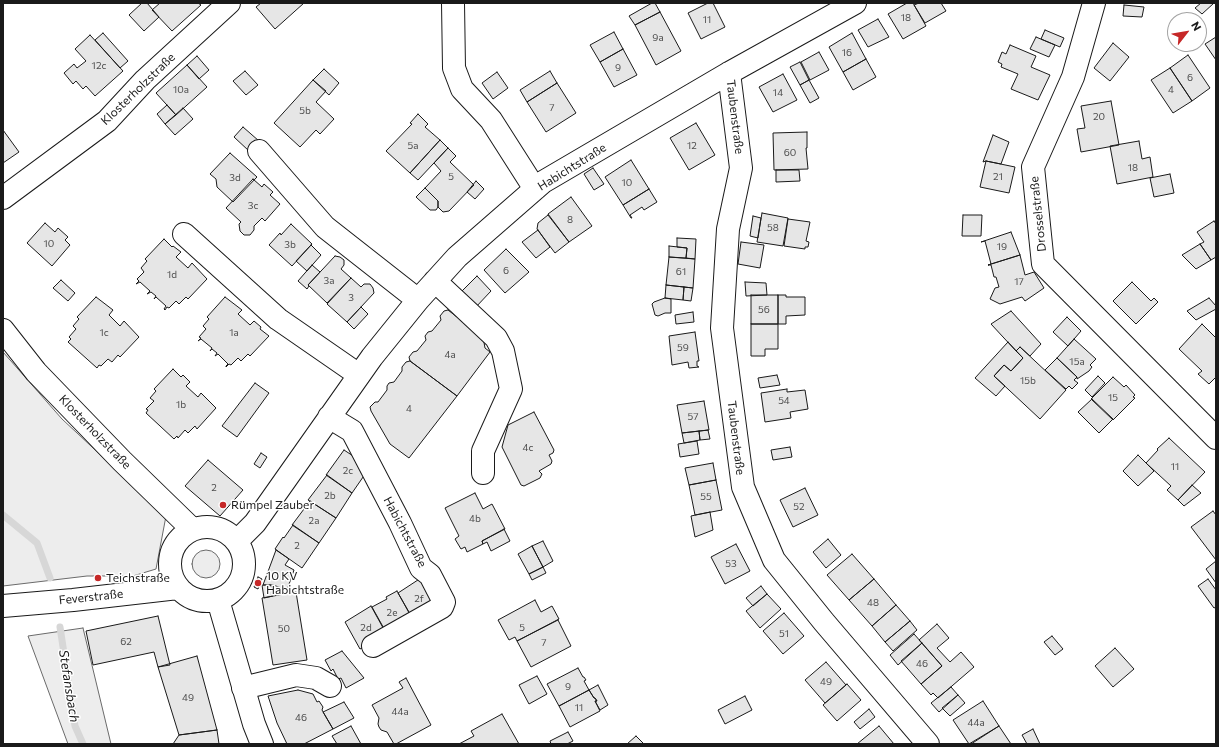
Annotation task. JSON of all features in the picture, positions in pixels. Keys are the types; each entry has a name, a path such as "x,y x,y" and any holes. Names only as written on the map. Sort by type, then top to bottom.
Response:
{"street":[{"name":"Klosterholzstraße","path":"3,198 107,121 145,80 229,3"},
{"path":"453,3 454,68 462,89 491,120 535,189"},
{"name":"Habichtstraße","path":"236,540 255,523 372,357 418,300 458,257 543,182 730,73 855,3"},
{"name":"Drosselstraße","path":"1094,3 1073,77 1033,167 1043,264 1216,438"},
{"name":"Taubenstraße","path":"730,73 741,168 728,229 722,328 743,487 774,560 824,622 928,744"},
{"path":"259,151 325,227 418,300"},
{"path":"184,234 278,319 359,375"},
{"path":"435,281 496,338 503,351 511,389 482,451 483,473"},
{"name":"Klosterholzstraße","path":"3,330 36,372 122,461 192,529"},
{"name":"Habichtstraße","path":"329,417 352,431 400,523 421,568 430,575 444,602 442,607 373,646"},
{"path":"206,526 218,528 227,532 236,540 241,547 244,560 244,573 239,585 230,594 218,600 204,602 190,597 178,588 171,576 170,562 173,549 180,537 192,529 206,526"},
{"name":"Feverstraße","path":"3,606 178,588"},
{"path":"218,600 243,688 262,744"},
{"path":"243,688 296,675 316,678 330,686"}],"shaded area":[{"path":"3,352 62,419 166,516 156,569 133,576 87,576 3,586"},
{"path":"206,550 216,554 220,564 216,574 206,578 196,574 192,564 196,554"},
{"path":"83,628 111,744 68,744 28,636"}],"building":[{"path":"142,3 147,3 159,17 144,31 129,15"},
{"path":"160,3 198,3 201,5 172,31 152,10"},
{"path":"261,3 304,3 275,29 256,7"},
{"path":"652,3 655,3 660,12 635,25 629,16"},
{"path":"708,3 713,3 725,27 701,39 688,13"},
{"path":"907,3 913,3 926,26 903,39 888,14"},
{"path":"919,3 941,3 946,11 925,23 914,5"},
{"path":"1201,3 1214,3 1204,12 1200,12 1195,8"},
{"path":"1124,5 1144,7 1142,17 1123,16"},
{"path":"660,12 681,51 656,65 635,25"},
{"path":"878,19 889,37 868,47 858,30"},
{"path":"1045,30 1064,38 1060,47 1041,39"},
{"path":"614,32 623,49 600,62 590,45"},
{"path":"103,33 128,61 120,68 95,40"},
{"path":"852,33 866,59 843,72 829,47"},
{"path":"90,35 123,71 95,96 86,86 83,89 76,81 73,84 64,73 74,64 77,68 86,61 75,49"},
{"path":"1036,37 1055,45 1049,57 1030,49"},
{"path":"1216,37 1216,60 1207,47 1207,43"},
{"path":"1113,43 1129,57 1110,81 1094,68"},
{"path":"1010,45 1036,56 1031,67 1050,75 1038,100 1011,89 1018,74 1001,67 1002,64 998,62 1002,52 1006,54"},
{"path":"623,49 637,75 614,87 600,62"},
{"path":"819,52 829,70 810,80 801,62"},
{"path":"1188,55 1210,88 1192,101 1170,68"},
{"path":"197,56 209,70 199,79 187,65"},
{"path":"866,59 876,77 853,90 843,72"},
{"path":"800,62 809,80 800,85 790,67"},
{"path":"187,65 207,87 176,115 156,93"},
{"path":"1170,68 1192,101 1173,113 1151,80"},
{"path":"324,69 339,83 329,95 313,80"},
{"path":"245,71 258,85 246,95 233,81"},
{"path":"550,71 557,83 527,102 520,90"},
{"path":"497,72 508,88 493,99 482,83"},
{"path":"783,74 797,100 773,112 759,87"},
{"path":"313,80 326,91 316,102 334,119 320,134 316,130 300,147 274,123"},
{"path":"809,80 819,98 810,103 800,85"},
{"path":"557,83 576,113 546,132 527,102"},
{"path":"1111,101 1119,145 1081,152 1077,129 1085,128 1081,106"},
{"path":"167,105 176,115 165,124 157,114"},
{"path":"183,108 193,119 175,135 165,124"},
{"path":"418,114 428,124 425,127 440,140 410,173 386,151 412,124 410,123"},
{"path":"696,123 715,155 689,170 670,138"},
{"path":"243,127 259,141 249,151 234,137"},
{"path":"3,130 19,152 3,163"},
{"path":"807,132 806,148 808,169 774,170 773,133"},
{"path":"993,135 1009,142 1001,164 986,161 983,162"},
{"path":"440,140 448,148 418,180 410,173"},
{"path":"1139,141 1142,159 1150,157 1153,177 1117,184 1110,146"},
{"path":"448,148 456,156 450,162 474,185 449,211 443,212 438,207 438,201 425,188 441,171 434,163"},
{"path":"230,153 257,177 233,202 217,187 216,179 210,174"},
{"path":"631,160 649,189 623,205 605,177"},
{"path":"986,161 1015,167 1009,193 980,187"},
{"path":"593,168 604,184 594,190 584,174"},
{"path":"776,170 799,170 800,181 776,182"},
{"path":"1170,174 1174,193 1154,197 1150,178"},
{"path":"253,179 262,187 264,184 273,192 270,195 280,204 265,221 262,218 254,226 254,230 250,235 244,235 240,231 239,224 241,222 226,208"},
{"path":"476,181 484,189 475,199 467,192"},
{"path":"425,188 438,201 438,207 436,210 430,210 416,197"},
{"path":"649,189 657,202 644,210 642,207 630,215 631,218 623,205"},
{"path":"571,197 592,226 569,242 548,214"},
{"path":"762,213 788,218 783,246 757,242"},
{"path":"548,215 569,242 555,253 537,229 538,223"},
{"path":"963,215 982,215 981,236 962,236"},
{"path":"753,216 761,218 758,238 750,236"},
{"path":"788,219 810,222 806,241 809,242 808,247 805,247 805,249 784,246"},
{"path":"1214,221 1216,224 1216,257 1211,260 1200,244 1204,242 1197,232"},
{"path":"45,223 55,232 58,228 68,237 65,240 70,245 52,266 27,243"},
{"path":"291,224 312,244 292,266 269,245"},
{"path":"538,230 550,247 536,258 522,242"},
{"path":"1011,232 1020,255 988,265 991,264 985,241 981,242"},
{"path":"677,238 696,239 695,259 686,258 687,248 677,247"},
{"path":"164,239 172,247 173,246 181,252 176,257 188,268 192,263 207,279 188,299 186,297 179,304 176,301 165,310 164,309 166,306 156,297 154,299 156,296 151,292 147,294 150,291 140,282 136,284 139,281 137,279 144,272 141,268 147,261 145,259"},
{"path":"741,242 764,245 760,268 738,264"},
{"path":"1200,244 1211,260 1196,269 1182,255"},
{"path":"311,245 321,255 307,271 296,261"},
{"path":"669,246 687,248 686,258 669,257"},
{"path":"506,249 529,272 505,293 484,270"},
{"path":"1020,255 1025,275 1034,272 1044,288 1025,301 1022,297 1000,304 990,299 995,288 999,287 996,277 994,277 991,265 988,265"},
{"path":"335,256 344,260 344,265 341,269 351,278 327,303 308,285"},
{"path":"669,257 695,259 693,288 666,285"},
{"path":"312,265 320,272 308,285 309,286 307,289 298,281"},
{"path":"477,276 491,291 475,308 460,293"},
{"path":"351,278 361,287 364,284 370,284 374,293 347,322 327,304"},
{"path":"61,280 75,293 68,301 53,288"},
{"path":"745,282 766,283 767,295 746,296"},
{"path":"1132,282 1151,301 1154,298 1158,302 1136,324 1113,301"},
{"path":"666,285 684,287 683,300 665,298"},
{"path":"684,287 693,288 691,301 683,300"},
{"path":"751,295 778,295 778,324 751,324"},
{"path":"778,295 786,295 786,297 805,297 805,315 786,316 786,324 778,324"},
{"path":"96,297 113,310 109,315 120,326 124,321 139,337 120,357 118,355 112,362 108,359 97,368 68,342 71,339 69,337 76,329 73,326 79,319 77,317"},
{"path":"225,297 242,310 238,314 250,325 254,321 261,327 260,329 269,336 250,356 248,354 241,361 238,358 231,365 229,364 226,367 228,364 218,354 215,356 217,353 212,349 210,351 212,348 201,339 198,341 201,338 199,337 206,329 203,326 209,319 207,317"},
{"path":"665,298 671,299 671,313 665,313 658,316 655,315 652,304"},
{"path":"1209,298 1216,306 1216,309 1196,320 1187,311"},
{"path":"361,307 368,314 354,329 347,322"},
{"path":"448,310 483,337 485,348 490,352 457,396 410,361 409,357 413,352 417,351 426,340 425,336 428,332 432,331 441,320 440,316 444,311"},
{"path":"1011,311 1041,344 1030,356 1020,347 1016,351 991,324"},
{"path":"693,312 694,322 676,324 675,315"},
{"path":"1067,317 1081,331 1068,346 1053,332"},
{"path":"751,324 778,324 778,349 765,349 765,356 751,356"},
{"path":"1202,324 1216,338 1216,377 1209,384 1198,374 1202,371 1179,349"},
{"path":"695,332 699,361 697,361 697,366 699,367 689,368 688,362 672,365 669,336"},
{"path":"1074,339 1096,359 1090,365 1092,367 1089,371 1077,379 1077,377 1057,358"},
{"path":"1008,342 1023,358 1011,371 1004,365 994,376 1005,386 996,396 975,378"},
{"path":"1020,347 1066,390 1040,419 994,376 1004,365 1011,371 1023,358 1016,351"},
{"path":"1057,358 1077,377 1074,380 1078,383 1072,389 1069,386 1066,389 1045,370"},
{"path":"410,361 457,396 409,458 390,444 370,407 375,402 378,402 387,390 389,383 394,382 402,371 402,367 406,362"},
{"path":"173,369 181,377 183,375 190,382 186,386 198,397 201,393 216,408 197,429 195,426 188,433 185,430 178,438 177,436 174,439 146,413 148,410 146,409 154,401 150,398 156,391 154,389"},
{"path":"777,375 780,385 760,388 758,378"},
{"path":"1098,376 1105,383 1092,397 1085,390"},
{"path":"1113,377 1124,387 1126,385 1135,395 1133,397 1135,398 1113,420 1091,399"},
{"path":"255,383 269,393 237,437 222,426"},
{"path":"787,389 787,392 805,390 808,409 790,412 791,418 765,422 761,393"},
{"path":"1092,399 1113,419 1099,433 1078,412"},
{"path":"704,401 709,430 682,433 677,405"},
{"path":"534,412 554,450 553,453 549,455 552,461 551,464 539,471 542,474 540,478 524,486 521,485 502,447 508,425"},
{"path":"708,430 710,439 700,440 699,431"},
{"path":"699,431 700,440 684,443 682,433"},
{"path":"1169,438 1205,472 1178,500 1167,490 1171,486 1146,463 1158,450 1157,449"},
{"path":"697,441 699,454 680,457 678,444"},
{"path":"790,447 792,457 773,460 771,450"},
{"path":"344,450 370,467 352,493 326,475"},
{"path":"261,453 267,457 260,468 254,464"},
{"path":"1138,455 1154,471 1138,486 1123,471"},
{"path":"208,460 243,490 220,516 185,486"},
{"path":"713,463 716,480 689,485 685,468"},
{"path":"327,475 352,493 336,518 308,500"},
{"path":"716,480 722,510 695,515 689,485"},
{"path":"1192,485 1201,493 1184,506 1178,500"},
{"path":"805,488 818,515 793,527 780,500"},
{"path":"475,493 483,509 492,504 505,529 482,541 483,544 467,552 465,547 461,549 455,539 459,536 445,508"},
{"path":"310,501 336,518 319,543 292,525"},
{"path":"1213,511 1216,515 1216,560 1191,527"},
{"path":"710,512 713,530 695,537 691,516"},
{"path":"293,525 319,543 302,568 275,549"},
{"path":"504,529 510,541 491,551 487,542 483,544 482,541"},
{"path":"828,539 841,555 826,568 813,552"},
{"path":"543,541 553,561 543,567 532,546"},
{"path":"736,544 750,571 725,584 711,557"},
{"path":"532,546 543,567 529,574 518,554"},
{"path":"276,550 289,559 285,565 294,570 287,590 273,585 263,585"},
{"path":"852,554 874,579 849,600 827,575"},
{"path":"1216,561 1216,583 1206,569"},
{"path":"543,567 546,573 532,580 529,574"},
{"path":"424,576 440,605 413,619 398,593"},
{"name":"10 KV Habichtstraße","path":"258,577 262,579 258,589 254,587"},
{"path":"874,579 896,605 872,626 849,600"},
{"path":"1208,579 1216,590 1216,607 1214,608 1198,586"},
{"path":"262,585 271,585 273,596 264,598"},
{"path":"761,586 767,594 753,606 746,598"},
{"path":"397,591 413,620 387,634 372,607 387,599 386,597"},
{"path":"296,592 307,660 273,665 262,598"},
{"path":"767,594 781,609 760,628 746,611"},
{"path":"535,600 541,612 552,606 559,619 517,641 515,637 509,640 498,620"},
{"path":"896,605 910,621 885,642 872,626"},
{"path":"371,606 387,635 360,649 345,622"},
{"path":"784,613 804,636 783,654 763,631"},
{"path":"158,616 170,665 158,667 154,652 93,665 86,631"},
{"path":"558,620 571,646 531,667 517,641"},
{"path":"910,621 917,630 893,651 885,642"},
{"path":"937,624 949,638 937,648 950,662 961,652 974,667 938,698 933,693 931,695 921,684 942,666 919,640"},
{"path":"914,634 922,643 898,665 890,655"},
{"path":"1052,636 1063,649 1055,655 1044,642"},
{"path":"922,643 942,666 921,684 901,661"},
{"path":"1115,648 1134,669 1113,687 1095,666"},
{"path":"342,651 364,678 346,688 341,678 338,679 333,669 331,671 325,660"},
{"path":"197,656 217,730 179,735 158,667"},
{"path":"826,662 846,685 825,703 805,680"},
{"path":"578,668 586,680 584,681 589,690 559,706 547,684"},
{"path":"537,676 547,694 529,704 519,685"},
{"path":"406,678 431,725 394,744 387,732 381,730 379,727 379,718 372,705 403,688 399,682"},
{"path":"847,684 861,700 837,721 823,705"},
{"path":"598,685 608,705 600,710 595,701 597,701 589,690"},
{"path":"951,687 958,695 939,712 931,703"},
{"path":"298,690 313,694 317,702 319,701 323,707 322,710 333,729 304,744 287,744 277,723 268,696"},
{"path":"589,690 597,701 595,701 600,711 570,727 559,706"},
{"path":"958,695 965,703 950,716 942,708"},
{"path":"745,696 752,710 725,724 718,710"},
{"path":"983,701 999,726 969,744 953,720"},
{"path":"344,702 354,718 333,729 323,712"},
{"path":"869,709 875,717 860,729 854,722"},
{"path":"502,714 519,744 459,744 474,736 471,731"},
{"path":"351,726 361,744 337,744 332,736"},
{"path":"879,726 894,744 857,744"},
{"path":"999,726 1011,744 971,744"},
{"path":"1033,729 1040,744 1027,744 1022,735"},
{"path":"217,730 219,744 173,744 179,735"},
{"path":"568,732 573,741 567,744 551,744 550,741"},
{"path":"636,736 644,744 627,744"}],"waterway":[{"name":"Stefansbach","path":"3,515 37,543 50,578"},
{"name":"Stefansbach","path":"60,627 75,726 83,744"}],"place":[{"name":"Rümpel Zauber","path":"223,505"},
{"name":"Teichstraße","path":"98,578"},
{"name":"10 KV Habichtstraße","path":"258,583"}]}
